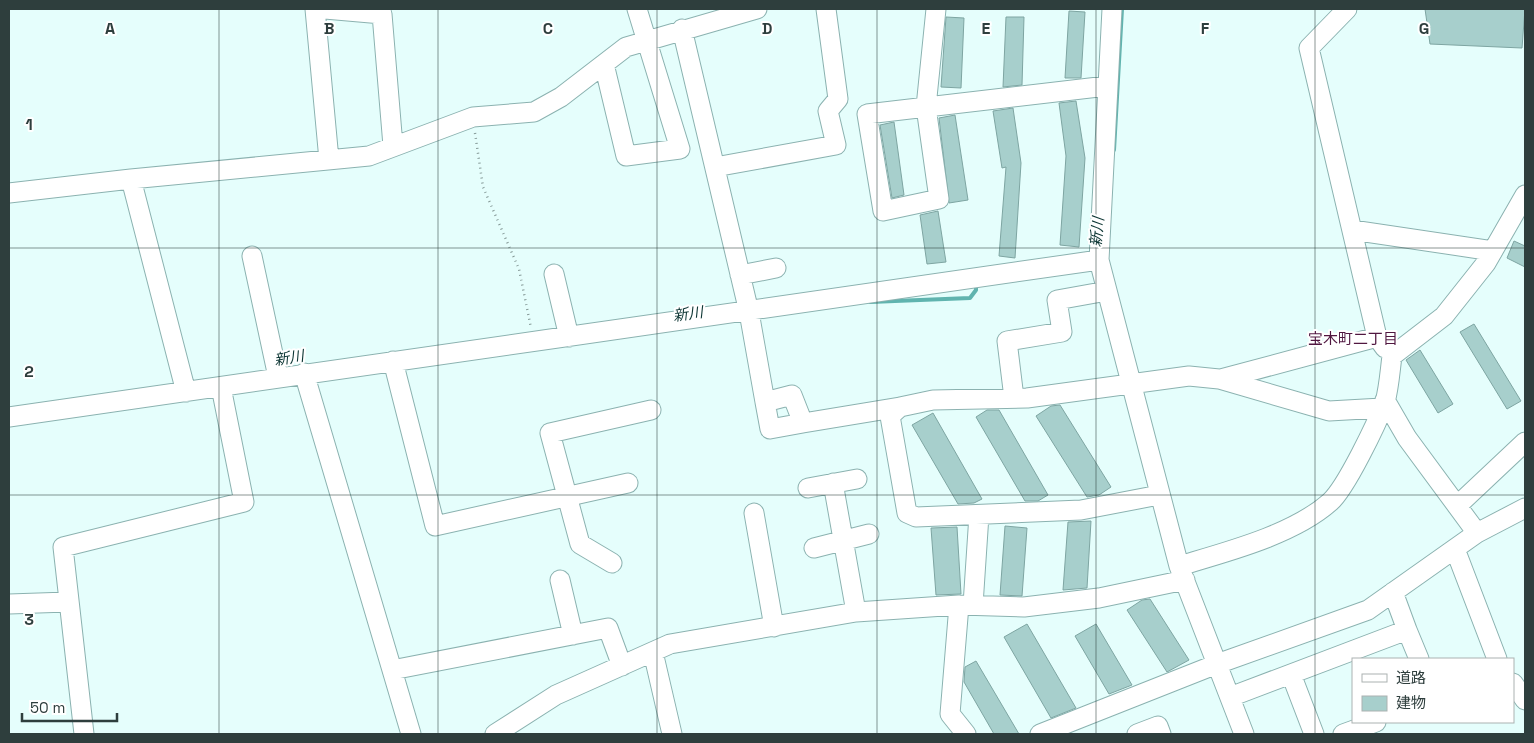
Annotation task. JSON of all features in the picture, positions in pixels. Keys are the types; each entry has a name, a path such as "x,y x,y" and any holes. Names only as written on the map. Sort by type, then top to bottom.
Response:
{"street":[{"path":"315,9 329,160"},
{"path":"325,9 382,14 393,146"},
{"path":"604,64 626,156 680,149 637,9"},
{"path":"9,193 369,156 473,117 534,112 561,97 626,47 682,29 757,9"},
{"path":"715,167 836,145 828,111 838,100 826,9"},
{"path":"936,9 926,107 939,199 883,212 867,114 926,107 1107,86"},
{"path":"1112,9 1100,260 1159,495 1182,573 1244,734"},
{"path":"1347,9 1310,48 1377,337 1392,356"},
{"path":"682,29 749,312 770,429 933,400 1014,398 1189,376 1219,379 1329,411 1384,404"},
{"path":"131,179 186,392"},
{"path":"494,734 556,695 670,644 856,612 966,605 1024,607 1098,598 1182,573 1304,520 1330,502 1343,487 1384,404 1392,356 1444,316 1494,251 1525,195"},
{"path":"1352,230 1494,251"},
{"path":"252,256 278,377"},
{"path":"9,417 221,387 304,373 749,312 1100,260"},
{"path":"740,275 776,268"},
{"path":"554,274 569,337"},
{"path":"1014,398 1007,341 1062,332 1057,300 1107,291"},
{"path":"1219,379 1377,337"},
{"path":"393,361 435,526 628,483"},
{"path":"304,373 411,734"},
{"path":"84,734 63,547 244,502 221,387"},
{"path":"765,402 792,396 803,423"},
{"path":"1384,404 1477,533"},
{"path":"900,407 890,416 907,513 916,517 1081,510 1159,495"},
{"path":"612,563 580,544 550,433 651,410"},
{"path":"1457,506 1525,442"},
{"path":"808,488 857,479"},
{"path":"833,483 856,612"},
{"path":"1040,734 1217,664 1368,610 1477,533 1525,508"},
{"path":"754,513 774,626"},
{"path":"966,734 950,714 979,515"},
{"path":"814,548 869,534"},
{"path":"1455,549 1497,658"},
{"path":"560,580 573,635"},
{"path":"1393,592 1420,658"},
{"path":"9,604 68,602"},
{"path":"392,670 608,628 622,666"},
{"path":"1230,697 1407,630"},
{"path":"653,652 672,734"},
{"path":"1291,674 1314,734"},
{"path":"1514,684 1525,700"},
{"path":"1343,734 1373,723"},
{"path":"1137,734 1158,726 1161,734"}],"path":[{"path":"473,117 483,187 519,269 534,342"}],"building":[{"path":"1425,9 1525,9 1522,48 1430,44"},
{"path":"1069,11 1085,12 1081,78 1065,78"},
{"path":"946,17 964,18 961,88 941,87"},
{"path":"1006,17 1024,17 1022,85 1003,87"},
{"path":"1076,101 1085,158 1079,247 1060,245 1066,156 1059,103"},
{"path":"1013,108 1021,163 1015,258 999,256 1006,167 1002,168 993,111"},
{"path":"955,115 968,200 949,203 939,118"},
{"path":"894,122 904,195 892,198 880,125"},
{"path":"938,211 946,262 927,264 920,215"},
{"path":"1514,241 1525,246 1525,267 1507,258"},
{"path":"1474,324 1521,401 1507,409 1460,332"},
{"path":"1420,350 1453,404 1438,413 1406,360"},
{"path":"1060,405 1111,487 1099,495 1087,497 1036,416 1051,406"},
{"path":"987,410 999,410 1048,495 1038,501 1025,501 976,417"},
{"path":"933,413 982,499 974,503 958,504 912,425"},
{"path":"1091,521 1087,588 1063,590 1068,522"},
{"path":"1005,526 1027,528 1022,596 1000,595"},
{"path":"957,527 961,594 936,595 931,528"},
{"path":"1150,599 1189,660 1167,672 1127,610 1142,600"},
{"path":"1027,624 1076,708 1051,718 1004,637"},
{"path":"1096,624 1132,685 1109,694 1075,636"},
{"path":"976,661 1019,734 994,734 964,682 965,667"}],"waterway":[{"name":"新川","path":"1114,150 1122,9"},
{"name":"新川","path":"870,302 970,298 976,290 976,283"}],"district":[{"name":"宝木町二丁目","path":"1353,339"}]}
